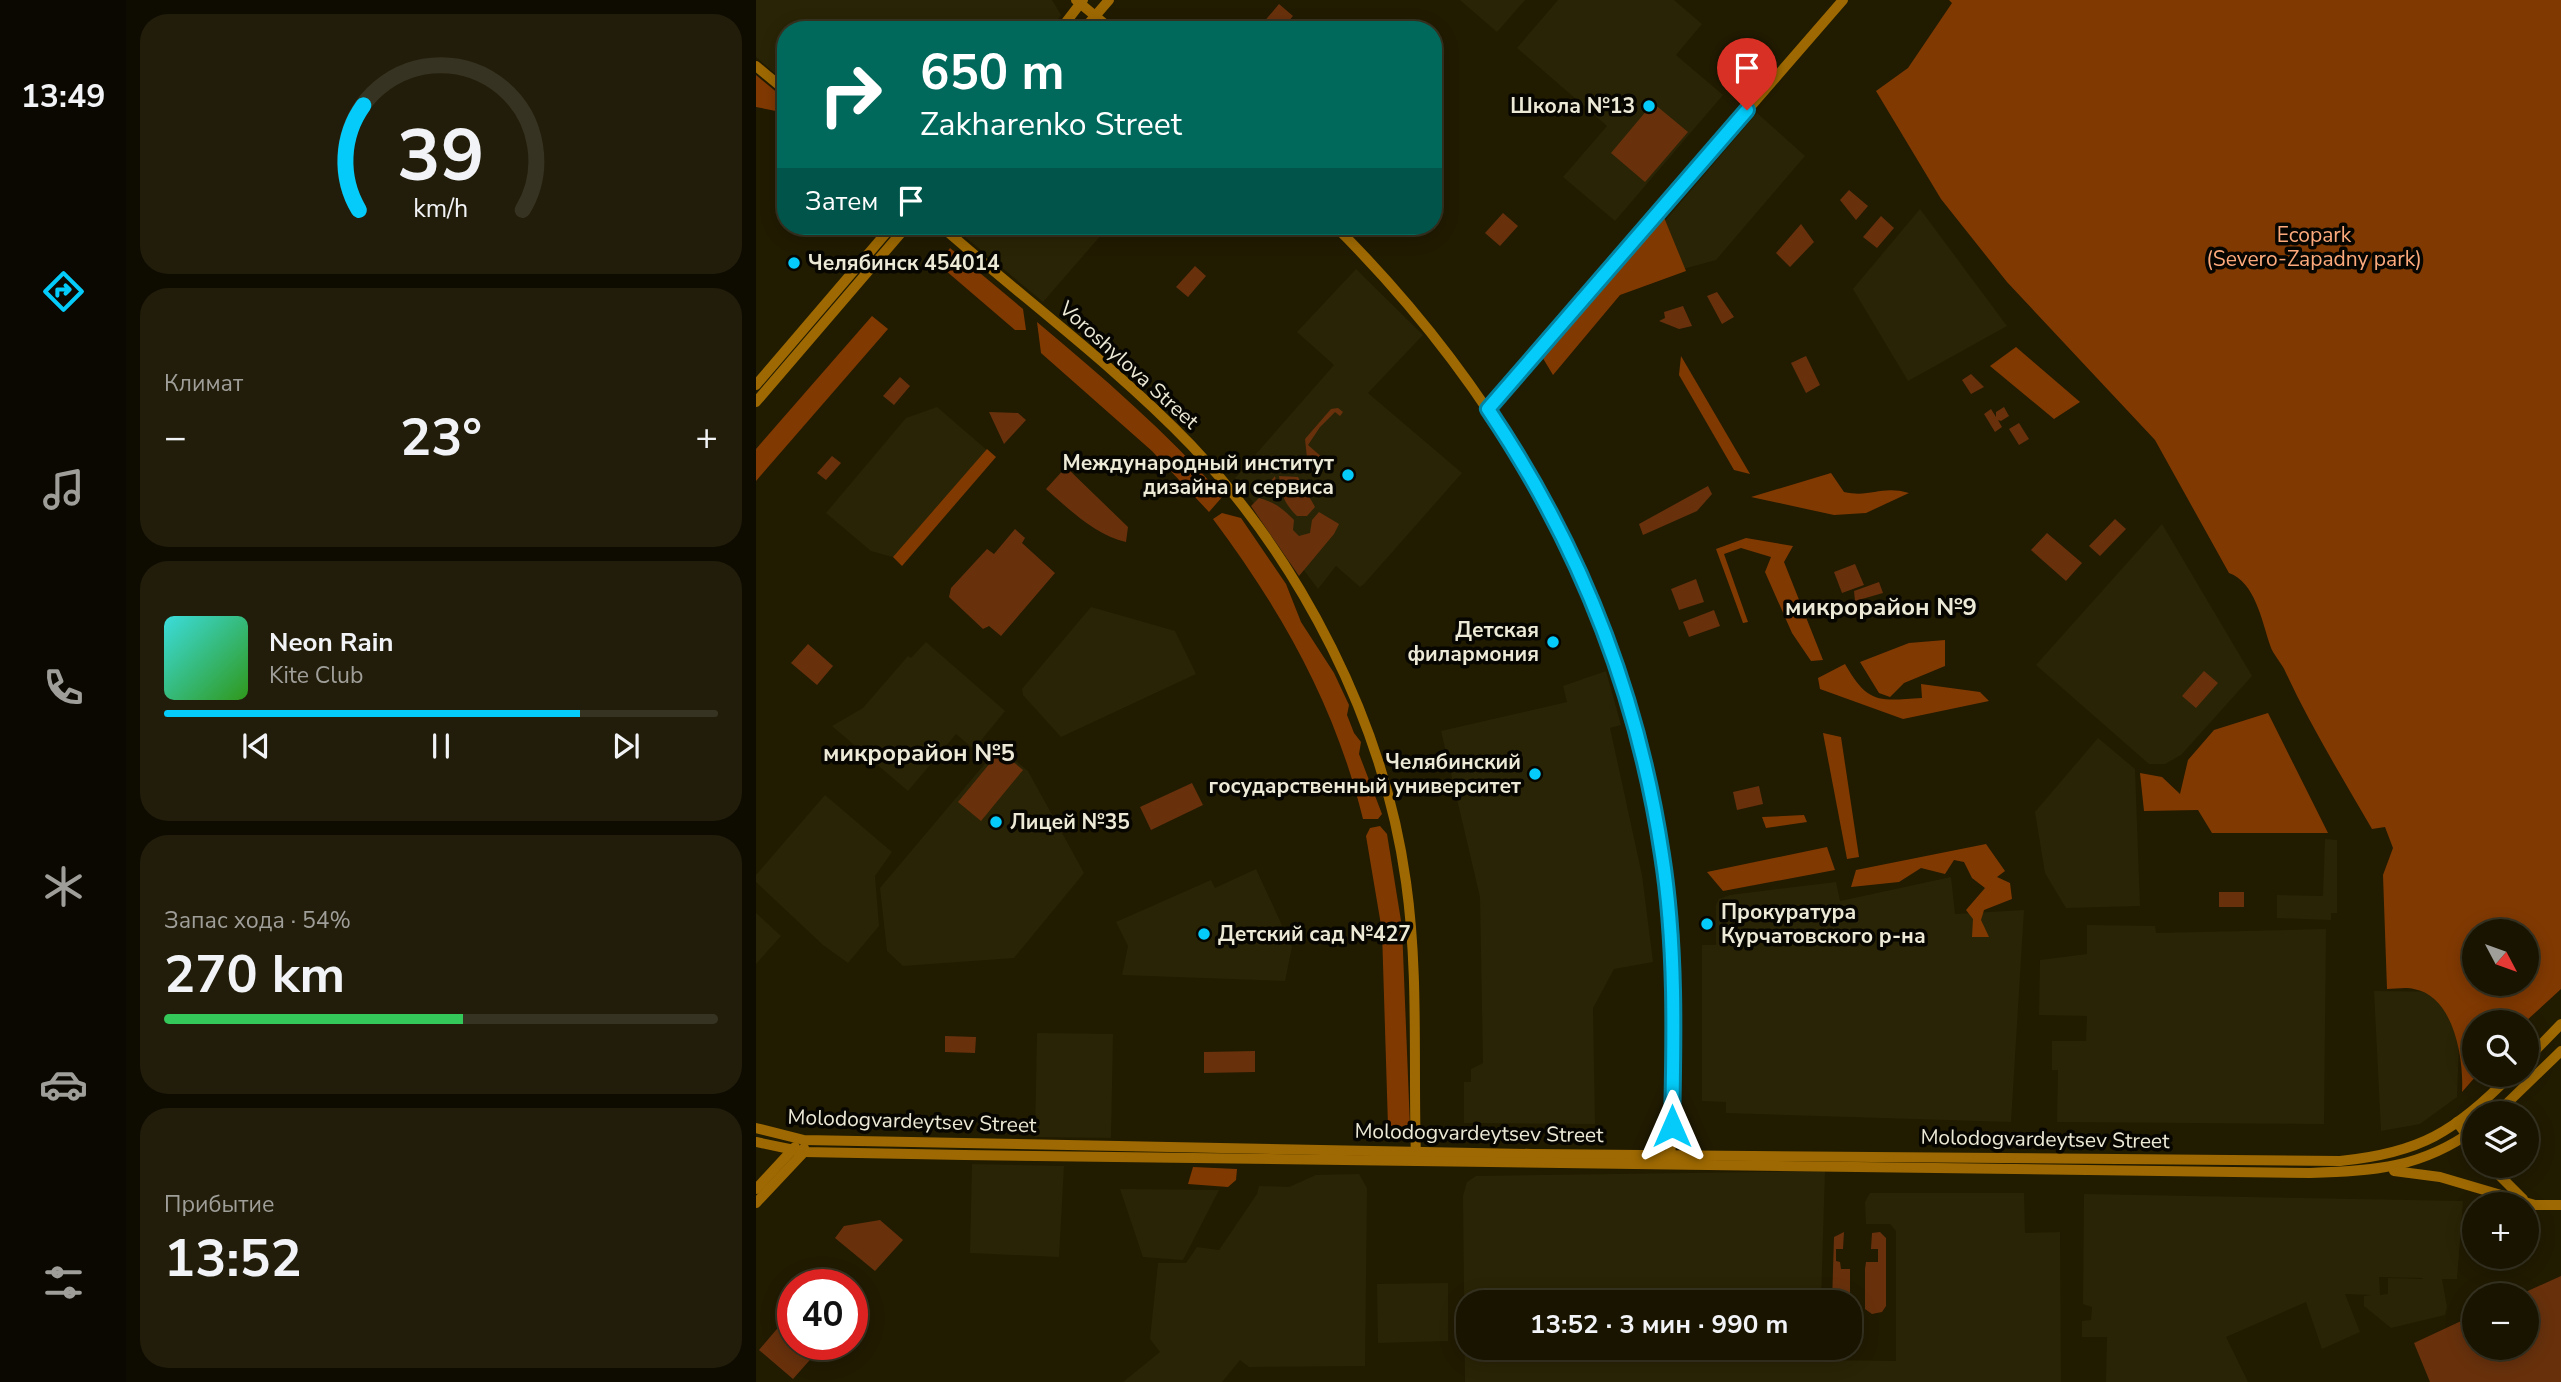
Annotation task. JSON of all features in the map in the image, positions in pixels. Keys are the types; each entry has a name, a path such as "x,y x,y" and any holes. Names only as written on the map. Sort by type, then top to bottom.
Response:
{"main road":[{"path":"1091,21 1109,0"},
{"path":"1488,409 1843,0"},
{"path":"1066,21 1080,1 1102,21"},
{"path":"756,66 777,84"},
{"path":"756,385 884,235"},
{"path":"756,402 899,235"},
{"name":"Voroshylova Street","path":"952,235 1122,380 1192,447 1260,530 1322,632 1355,702 1375,754 1406,879 1417,999 1416,1164"},
{"path":"1344,235 1385,277 1488,409 1539,490 1574,556 1633,713 1655,814 1668,909 1671,971 1671,1160"},
{"path":"821,326 815,327 814,322 838,290"},
{"path":"2539,1047 2561,1024"},
{"path":"2509,1101 2561,1051"},
{"name":"Molodogvardeytsev Street","path":"2031,1164 2340,1161 2370,1158 2421,1145 2456,1122 2497,1087"},
{"path":"2456,1122 2462,1128"},
{"name":"Molodogvardeytsev Street","path":"756,1128 804,1146 1373,1157 1416,1164 1671,1160"},
{"name":"Molodogvardeytsev Street","path":"756,1142 791,1151 804,1146"},
{"name":"Molodogvardeytsev Street","path":"1373,1157 1415,1152 1671,1160 2031,1164 2310,1173 2377,1170 2428,1158 2462,1142"},
{"path":"756,1203 804,1146"},
{"path":"756,1189 791,1151"},
{"path":"2377,1170 2440,1177 2491,1192"},
{"path":"2502,1178 2517,1192"},
{"path":"2539,1204 2561,1205"}],"shaded area":[{"path":"756,0 1052,0 1061,15 1057,21 777,21 777,75 756,57"},
{"path":"1460,0 1525,0 1497,32"},
{"name":"Школа №13","path":"1558,0 1674,0 1702,24 1676,55 1723,95 1615,221 1563,177 1607,126 1517,48"},
{"path":"1279,4 1293,16 1289,21 1265,21"},
{"path":"1653,103 1688,132 1645,182 1611,153"},
{"path":"1757,113 1805,156 1716,260 1606,290"},
{"path":"1849,190 1868,206 1856,220 1840,200"},
{"path":"1920,209 2007,326 1908,381 1853,289"},
{"path":"1503,213 1518,226 1500,246 1485,233"},
{"path":"1881,216 1894,228 1877,248 1863,237"},
{"path":"1801,224 1814,242 1790,267 1776,253"},
{"path":"963,235 1101,235 1043,302"},
{"path":"1195,266 1206,276 1188,297 1176,287"},
{"name":"Международный институт дизайна и сервиса","path":"1356,269 1423,335 1368,393 1462,473 1364,584 1360,587 1336,566 1318,589 1235,478 1334,365 1297,332"},
{"path":"1717,292 1734,317 1722,324 1707,296"},
{"path":"1683,306 1692,326 1679,329 1659,321 1665,318 1664,312"},
{"path":"1806,356 1820,385 1806,393 1791,363"},
{"path":"1971,374 1984,387 1971,394 1962,380"},
{"path":"900,377 910,386 894,405 883,396"},
{"path":"937,407 988,451 896,558 871,551 826,513 906,418"},
{"path":"2004,407 2009,416 1998,420 2002,427 1995,432 1984,414 1991,409 1996,417 1996,412"},
{"path":"1338,408 1343,412 1340,416 1335,412 1320,427 1308,445 1324,459 1312,470 1308,467 1305,439 1331,409"},
{"path":"989,412 1018,413 1026,420 1004,444"},
{"path":"2019,423 2029,439 2019,445 2009,429"},
{"path":"832,456 841,463 826,480 817,473"},
{"path":"1066,467 1128,527 1126,542 1093,528 1046,489"},
{"path":"1275,476 1278,497 1260,494"},
{"path":"1279,476 1298,477 1315,507 1307,516 1297,516 1286,503"},
{"path":"1708,486 1712,494 1697,511 1643,535 1639,524"},
{"path":"1259,498 1274,504 1290,516 1294,520 1293,530 1299,536 1310,533 1312,520 1319,512 1339,524 1334,534 1299,576 1251,506"},
{"path":"2115,519 2126,529 2100,556 2089,546"},
{"path":"2162,524 2252,676 2181,755 2165,764 2149,764 2036,665"},
{"path":"1015,529 1025,538 1022,543 1055,573 1001,636 989,626 983,629 949,597 951,588 987,549 994,554"},
{"path":"2047,533 2082,563 2066,581 2031,550"},
{"path":"1855,564 1864,585 1842,593 1834,572"},
{"path":"1696,579 1704,602 1679,610 1671,589"},
{"path":"1879,582 1883,593 1855,601 1854,591"},
{"path":"1091,607 1175,631 1196,674 1061,737 1023,695 1022,689"},
{"path":"1714,610 1720,626 1689,637 1683,622"},
{"path":"926,642 1005,711 974,749 956,734 908,791 832,726 863,708 908,656 911,658"},
{"path":"808,644 833,666 817,685 791,663"},
{"path":"1606,671 1621,725 1610,728 1642,875 1653,962 1614,969 1593,1008 1595,1124 1464,1123 1464,1082 1471,1082 1471,1069 1483,1063 1480,897 1441,731 1567,702 1563,686"},
{"path":"2204,671 2218,683 2196,708 2182,696"},
{"path":"2098,738 2135,769 2140,906 2066,908 2045,873 2035,812"},
{"name":"Лицей №35","path":"999,747 1028,771 1084,873 1014,958 903,966 887,951 880,888"},
{"path":"1000,751 1023,770 981,821 958,802"},
{"path":"1192,783 1203,805 1151,830 1140,807"},
{"path":"1759,786 1763,804 1737,810 1733,792"},
{"path":"825,795 892,852 875,876 879,926 848,963 823,945 756,882 756,875"},
{"path":"2325,839 2337,840 2337,913 2331,913 2331,920 2277,918 2277,895 2323,896"},
{"name":"Детский сад №427","path":"1256,869 1292,947 1285,981 1122,975 1128,946 1116,922 1211,880 1215,888"},
{"path":"1951,877 1955,914 2024,910 2011,1122 1726,1113 1726,1102 1702,1101 1702,945 1716,945 1716,905 1719,899 1730,895 1836,882 1840,901"},
{"path":"2219,892 2244,892 2244,907 2219,907"},
{"path":"756,913 781,936 756,964"},
{"path":"2087,925 2155,926 2156,933 2326,929 2324,1124 2057,1122 2058,1070 2052,1070 2052,1041 2086,1041 2087,1016 2039,1015 2040,960 2087,954"},
{"path":"2374,991 2461,992 2457,1097 2420,1124 2381,1131"},
{"path":"1037,1033 1113,1034 1111,1138 1035,1137"},
{"path":"945,1036 976,1037 975,1053 945,1052"},
{"path":"1255,1051 1255,1072 1204,1073 1204,1052"},
{"path":"972,1164 1064,1166 1059,1257 970,1253"},
{"path":"1825,1171 1821,1290 1464,1290 1463,1196 1467,1182 1476,1176"},
{"path":"1359,1174 1367,1188 1365,1366 1249,1367 1240,1360 1222,1382 1123,1382 1160,1352 1150,1339 1158,1263 1186,1263 1197,1247 1219,1250 1257,1194 1259,1186 1289,1187 1316,1175"},
{"path":"1120,1189 1219,1190 1183,1260 1143,1257"},
{"path":"1870,1193 2024,1193 2025,1233 2060,1232 2061,1382 1465,1382 1465,1360 1896,1361 1896,1231 1890,1224 1866,1224 1865,1202"},
{"path":"2084,1194 2462,1201 2457,1279 2442,1279 2447,1307 2445,1315 2391,1328 2364,1306 2364,1296 2372,1295 2345,1294 2360,1332 2322,1349 2306,1302 2226,1337 2248,1382 2106,1382 2107,1337 2082,1337 2082,1321 2091,1320 2092,1307 2083,1304","holes":["2379,1277 2423,1279 2388,1278 2388,1294 2380,1295"]},
{"path":"880,1220 903,1240 875,1271 835,1238 844,1226"},
{"path":"1844,1232 1843,1249 1836,1249 1836,1261 1840,1262 1841,1269 1850,1269 1850,1290 1832,1290 1834,1237"},
{"path":"1880,1232 1886,1238 1886,1306 1882,1312 1872,1314 1865,1309 1865,1269 1866,1262 1878,1262 1878,1249 1871,1249 1872,1233"},
{"path":"2561,1276 2561,1382 2430,1382 2414,1343 2462,1321 2462,1360 2539,1360 2539,1286"},
{"path":"1448,1283 1448,1341 1378,1343 1377,1284"},
{"path":"777,1329 777,1360 810,1360 793,1379 759,1350"}],"green space":[{"name":"Ecopark (Severo-Zapadny park)","path":"1949,0 2561,0 2561,989 2538,1010 2462,1010 2462,1078 2454,1031 2439,1003 2428,994 2414,989 2387,989 2383,875 2393,848 2385,827 2372,829 2271,649 2251,593 2238,578 2229,573 2155,440 2007,282 1941,199 1876,91 1908,68 1952,3"},
{"path":"756,75 777,92 777,111 756,107"},
{"path":"1663,215 1686,271 1620,295 1553,375 1541,355"},
{"path":"950,248 1023,309 1026,330 1015,330 938,264"},
{"path":"872,316 888,329 756,481 756,449"},
{"path":"1037,322 1133,406 1223,496 1209,512 1152,451 1041,353"},
{"path":"2016,347 2080,402 2054,419 1990,366"},
{"path":"1681,356 1750,474 1734,470 1679,375"},
{"path":"987,449 996,457 902,566 893,557"},
{"path":"1831,473 1844,492 1862,494 1891,490 1909,493 1866,513 1834,515 1751,497"},
{"path":"1222,513 1241,518 1286,584 1301,622 1334,673 1349,705 1347,715 1354,733 1361,742 1359,754 1382,814 1378,819 1363,819 1338,737 1322,699 1284,625 1213,519"},
{"path":"1746,538 1793,546 1784,562 1823,660 1811,661 1792,633 1765,572 1771,557 1741,548 1724,554 1748,622 1743,623 1716,549"},
{"path":"1945,640 1945,666 1904,683 1890,697 1879,693 1860,662 1909,643"},
{"path":"1845,664 1861,687 1876,697 1895,700 1922,698 1921,684 1980,692 1989,701 1903,719 1820,689 1818,678"},
{"path":"2268,713 2328,833 2212,833 2198,810 2144,811 2140,773 2162,777 2180,794 2188,760 2214,730"},
{"path":"1823,733 1841,737 1859,857 1847,859"},
{"path":"1804,815 1807,822 1766,828 1762,817"},
{"path":"1380,826 1387,834 1402,927 1410,1127 1388,1126 1382,931 1366,836 1370,828"},
{"path":"1986,844 2005,871 1997,877 2010,883 2012,899 1984,910 1981,920 1989,937 1972,937 1973,919 1966,910 1985,888 1972,878 1964,862 1954,860 1945,874 1921,868 1899,882 1851,887 1856,870"},
{"path":"1827,847 1835,870 1723,891 1707,872"},
{"path":"1193,1167 1237,1169 1236,1180 1228,1187 1188,1184"}],"place":[{"name":"Школа №13","path":"1649,106"},
{"name":"Челябинск 454014","path":"794,263"},
{"name":"Международный институт дизайна и сервиса","path":"1348,475"},
{"name":"Детская филармония","path":"1553,642"},
{"name":"Челябинский государственный университет","path":"1535,774"},
{"name":"Лицей №35","path":"996,822"},
{"name":"Прокуратура Курчатовского р-на","path":"1707,924"},
{"name":"Детский сад №427","path":"1204,934"}],"district":[{"name":"микрорайон №9","path":"1881,607"},
{"name":"микрорайон №5","path":"919,753"}],"route":[{"path":"1672,1126 1668,909 1663,858 1633,713 1574,556 1555,518 1488,409 1747,110"}]}
